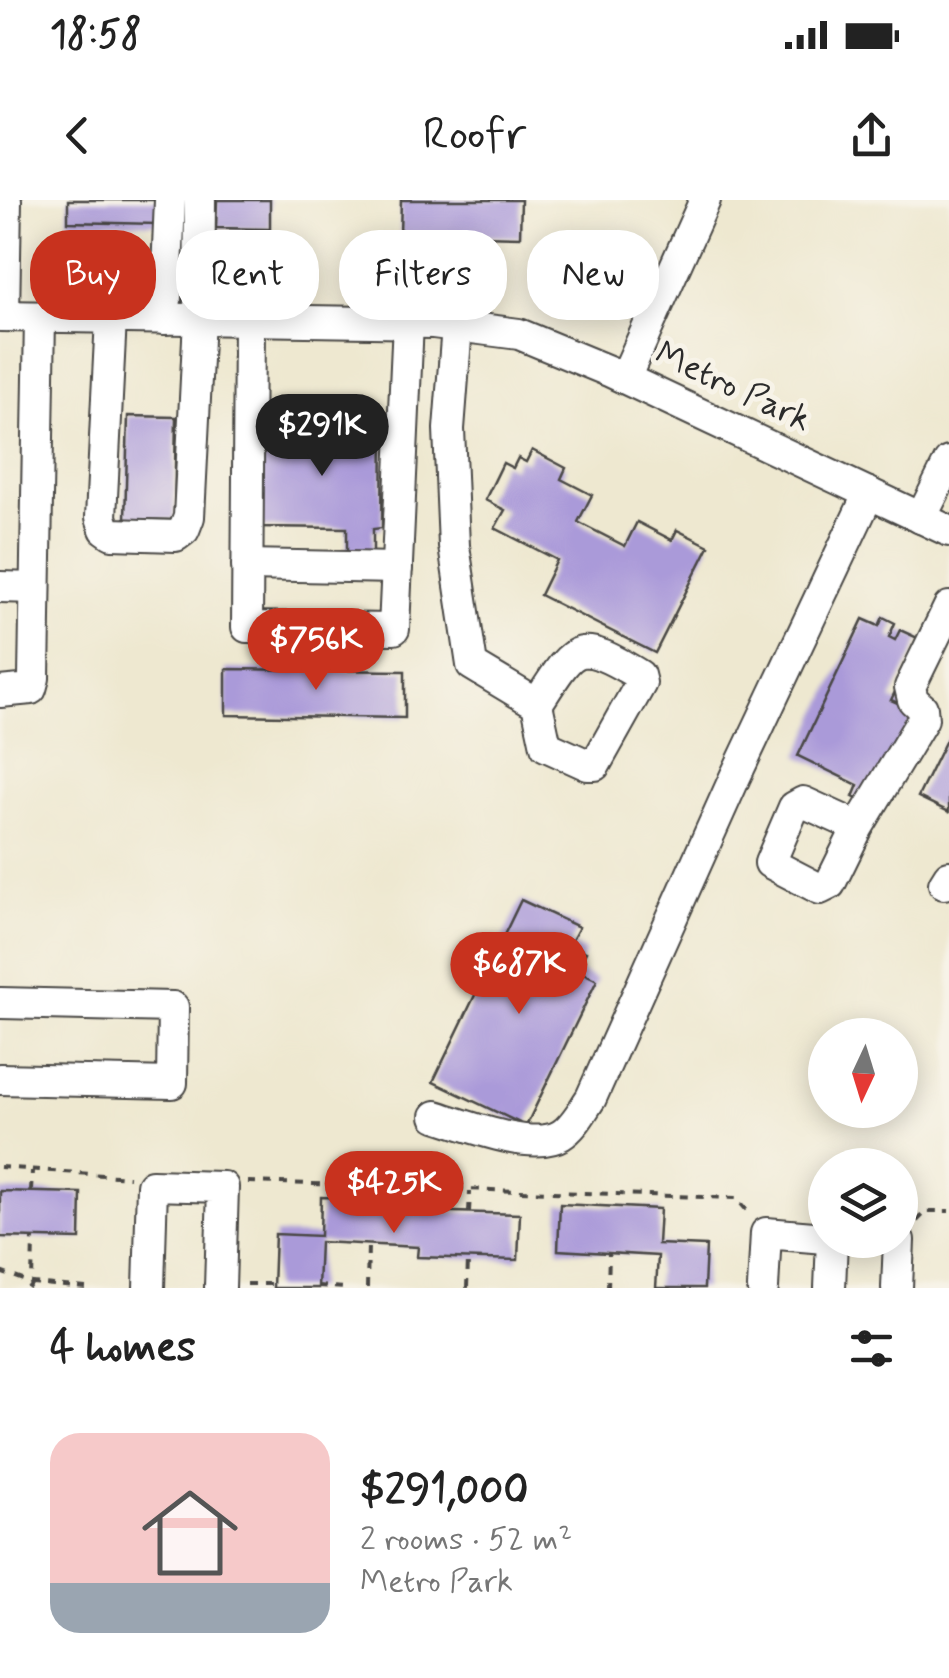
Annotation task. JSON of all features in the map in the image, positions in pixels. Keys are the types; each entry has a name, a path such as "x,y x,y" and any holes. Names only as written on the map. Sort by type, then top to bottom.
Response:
{"street":[{"path":"2,316 6,200"},
{"path":"165,319 170,200"},
{"path":"200,200 200,230"},
{"path":"625,378 705,200"},
{"name":"Metro Park","path":"2,316 30,317"},
{"name":"Metro Park","path":"156,319 176,319"},
{"path":"0,692 31,690 34,678 40,320"},
{"path":"112,320 102,517 105,528 112,534 176,536 184,530 189,517 199,320"},
{"path":"249,320 247,627 394,629 408,322"},
{"name":"Metro Park","path":"249,320 408,322 518,334 625,378 935,524"},
{"path":"457,326 449,429 454,546 472,665 537,704"},
{"path":"935,524 949,462"},
{"path":"436,1116 495,1134 538,1141 559,1137 574,1123 591,1098 735,777 869,493"},
{"path":"247,566 397,568"},
{"path":"0,588 36,588"},
{"path":"858,827 923,719 922,708 913,700 910,687 949,606"},
{"path":"0,1003 174,1007 172,1083 0,1079"},
{"path":"150,1288 152,1185 223,1187 220,1288"},
{"path":"763,1288 766,1234 808,1237"},
{"path":"829,1258 830,1288"},
{"path":"897,1288 902,1258"}],"path":[{"path":"0,1167 122,1175 152,1185"},
{"path":"30,1192 32,1169"},
{"path":"223,1187 252,1181 736,1198 766,1234"},
{"path":"370,1186 370,1198"},
{"path":"469,1212 470,1190"},
{"path":"610,1206 611,1194"},
{"path":"918,1219 927,1210 949,1211"},
{"path":"30,1286 32,1238"},
{"path":"367,1288 368,1244"},
{"path":"608,1288 609,1253"},
{"path":"466,1288 468,1259"},
{"path":"0,1272 30,1286 87,1288"},
{"path":"318,1286 346,1288"}],"building":[{"path":"68,200 159,200 158,224 68,222"},
{"path":"217,200 270,200 270,229 216,228"},
{"path":"401,200 521,200 520,237 507,237 507,230 400,230"},
{"path":"128,416 176,417 174,520 125,519"},
{"path":"258,420 383,422 382,528 373,529 373,561 347,560 347,528 256,527"},
{"path":"532,450 566,468 561,479 592,495 578,522 625,546 637,522 672,540 677,530 709,546 655,653 540,595 557,560 495,528 505,510 485,500 503,463 513,468 518,458 526,462"},
{"path":"883,617 895,623 889,637 895,640 900,630 920,639 891,700 916,711 870,805 853,797 858,785 798,756 863,619 879,626"},
{"path":"226,669 405,671 405,718 226,715"},
{"path":"949,734 949,812 918,797"},
{"path":"521,900 579,927 570,944 586,952 577,970 597,980 526,1126 433,1082"},
{"path":"0,1191 81,1193 80,1239 0,1237"},
{"path":"321,1197 420,1201 420,1211 520,1214 518,1260 417,1257 418,1247 320,1242 318,1288 273,1288 275,1234 320,1236"},
{"path":"560,1204 660,1209 658,1244 706,1246 704,1288 656,1288 658,1256 558,1250"}]}
